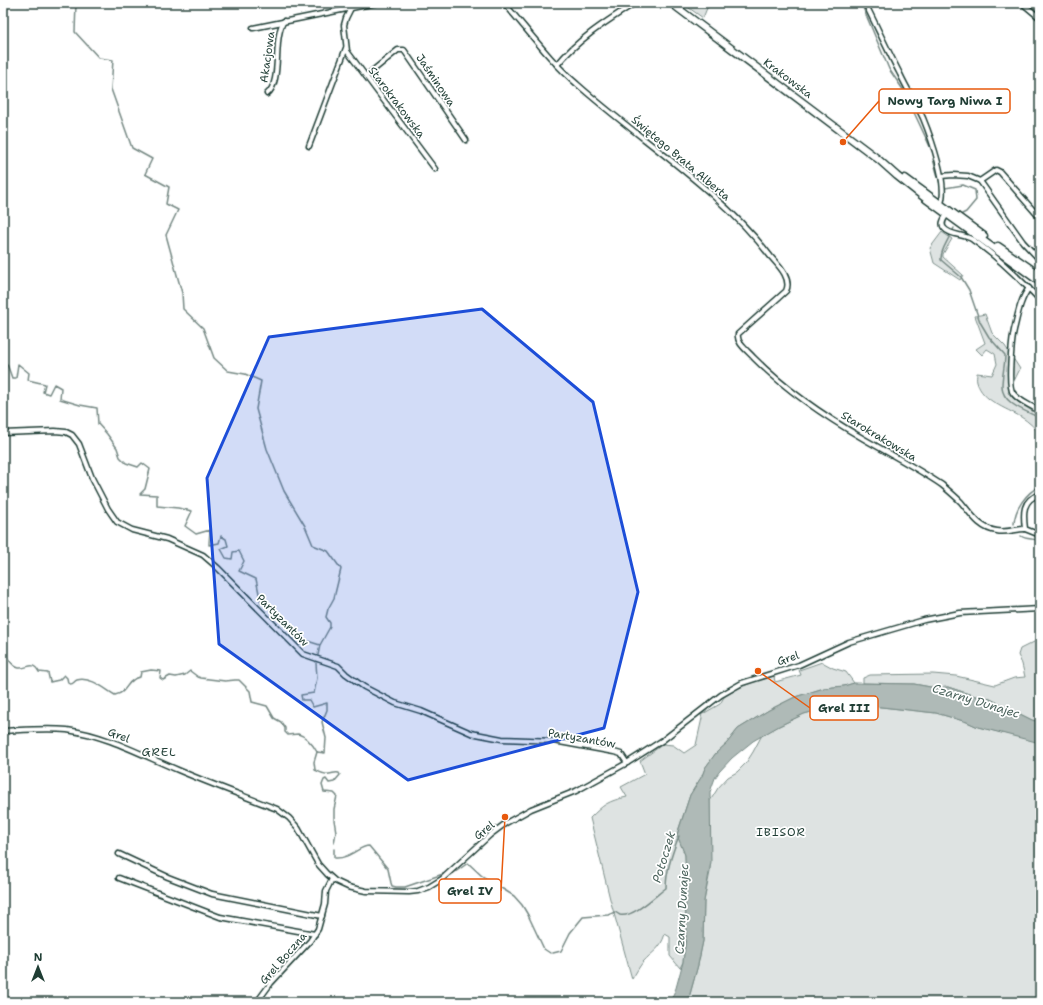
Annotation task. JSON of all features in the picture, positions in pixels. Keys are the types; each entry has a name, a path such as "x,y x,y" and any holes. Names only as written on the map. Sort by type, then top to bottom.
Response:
{"main road":[{"name":"Krakowska","path":"671,3 875,156 913,189 940,206 1040,282"},
{"name":"Krakowska","path":"948,213 1040,275"}],"street":[{"path":"253,28 376,3"},
{"name":"Świętego Brata Alberta","path":"504,3 557,65 578,85 714,196 747,227 780,269 788,284 786,291 739,332"},
{"path":"557,65 568,52 591,33 635,3"},
{"path":"865,3 923,118 932,141 941,176 944,196 940,206"},
{"path":"1022,3 1040,18"},
{"name":"Starokrakowska","path":"351,8 344,25 347,51 435,169"},
{"name":"Akacjowa","path":"267,94 271,91 276,71 279,31 284,21"},
{"name":"Starokrakowska","path":"309,146 347,46"},
{"name":"Jaśminowa","path":"366,76 398,50 404,50 466,140"},
{"path":"980,181 996,170 1000,172 1040,218"},
{"path":"941,176 968,176 980,181 1023,242 1040,260"},
{"path":"948,213 942,224 945,229 971,238 996,258 1040,300"},
{"path":"1029,288 1025,294 1014,327 1010,381 1012,392 1020,400 1040,412"},
{"name":"Starokrakowska","path":"739,332 737,336 740,344 782,384 846,428 942,485 955,496 982,525 998,532 1025,529 1040,535"},
{"name":"Partyzantów","path":"3,433 55,431 72,435 79,444 92,478 108,509 118,522 132,530 167,539 203,555 218,568 303,654 338,666 364,687 395,703 421,711 471,733 502,739 554,741 614,752 621,754 628,763"},
{"path":"1025,529 1023,511 1030,500 1040,494"},
{"name":"Grel","path":"3,732 54,729 67,730 92,735 117,744 284,813 298,828 318,864 332,879 348,887 366,891 409,892 423,889 442,879 490,835 506,823 531,809 576,790 628,763 663,740 694,715 733,687 750,680 799,665 849,642 924,620 946,615 1040,609"},
{"path":"119,854 168,877 212,894 322,916"},
{"path":"119,878 220,917 315,934"},
{"name":"Grel Boczna","path":"257,1002 271,983 315,934 322,916 326,891 332,879"}],"highlighted area":[{"path":"482,309 593,402 638,592 604,728 408,780 219,644 207,478 269,337"}],"shaded area":[{"path":"682,3 714,3 707,8 703,18"},
{"path":"942,232 952,239 943,254 943,257 963,275 960,280 934,263 930,248"},
{"path":"985,314 992,333 1005,346 1020,369 1008,393 1021,404 1040,416 1040,434 1024,419 989,399 980,389 977,381 977,373 992,375 997,364 995,354 987,349 982,355 976,349 985,343 975,316"},
{"path":"1040,639 1040,722 1032,720 986,697 975,696 948,687 936,688 914,684 863,683 863,678 870,675 933,674 956,676 995,685 1014,678 1025,677 1018,655 1020,649"},
{"path":"822,662 833,668 846,672 854,683 844,686 824,688 795,697 769,710 738,729 727,743 716,753 705,768 702,776 690,795 677,834 685,855 686,869 686,938 683,962 680,968 670,956 670,937 665,934 661,944 643,962 632,979 590,818 599,809 607,804 627,797 621,787 645,774 640,761 663,744 673,745 684,753 696,745 702,718 701,715 720,704 724,697 739,688 756,681 774,676 775,682 801,675 799,670"},
{"path":"854,704 936,713 967,722 978,727 1040,742 1040,1002 688,1002 703,941 704,901 710,872 710,801 718,788 728,777 737,772 746,763 762,735 804,714 822,709"}],"water":[{"name":"Czarny Dunajec","path":"854,683 914,684 936,688 948,687 975,696 986,697 1032,720 1040,722 1040,743 978,727 967,722 936,713 854,704 822,709 804,714 753,741 732,758 719,772 710,792 711,862 704,901 703,941 688,1001 670,1002 676,988 683,962 686,938 685,855 677,835 690,795 702,776 705,768 716,753 727,743 738,729 769,710 795,697 824,688 844,686"}],"waterway":[{"path":"76,3 75,32 99,58 113,60 111,89 132,148 152,159 145,174 169,187 166,204 178,210 166,235 182,293 183,309 203,328 214,358 228,371 245,374 261,381 256,409 267,449 284,491 305,526 313,545 328,551 341,569 334,598 328,609 326,617 330,623 330,627 320,645 318,655"},
{"path":"861,3 889,69 904,91 932,151"},
{"path":"933,159 940,184"},
{"path":"945,188 963,185 975,190 976,200 966,212 962,214"},
{"path":"950,235 943,250 941,260 961,277 969,290 980,322 989,337 1005,355 1002,382 1003,392 1010,402 1022,410 1040,418"},
{"path":"3,363 7,364 12,378 16,378 18,364 29,373 28,380 45,384 43,392 49,394 54,384 61,388 60,399 97,408 98,424 117,448 120,457 126,463 138,467 142,463 150,469 145,489 140,494 157,495 157,506 192,511 185,526 196,534 210,530 209,545 219,543 221,536 226,539 228,546 221,549 226,558 232,559 233,552 239,551 244,561 239,571 256,579 261,603 276,609 282,619 293,630 298,638 320,645"},
{"path":"1014,524 1017,512 1022,502 1030,493 1040,486"},
{"path":"1021,536 1040,541"},
{"name":"Potoczek","path":"3,652 17,668 34,666 39,672 48,673 50,682 59,680 64,675 70,684 82,679 92,681 115,695 124,690 134,679 140,677 141,672 151,670 161,671 160,678 163,680 170,676 176,677 185,675 190,671 201,678 225,681 239,680 250,691 252,702 267,706 274,718 281,722 285,728 285,732 288,735 298,734 304,737 317,752"},
{"path":"316,663 317,678 314,693 301,695 302,700 309,700 313,707 327,703 327,710 322,722 326,738 325,753 317,752"},
{"name":"Potoczek","path":"317,752 314,762 315,770 325,774 339,773 340,775 334,782 329,783 326,779 324,780 322,785 324,792 334,793 337,796 334,809 336,832 334,843"},
{"name":"Potoczek","path":"553,953 561,951 570,933 583,917 608,915 615,912 620,915 631,913 638,910 666,888 670,862 679,836"},
{"name":"Potoczek","path":"334,849 334,857 340,858 369,846 388,869 392,886 396,887 405,887 443,874"},
{"name":"Potoczek","path":"451,875 468,863 482,876 514,896 528,915 544,949 550,953"}],"place":[{"name":"Nowy Targ Niwa I","path":"843,142"},
{"name":"Grel III","path":"758,671"},
{"name":"Grel IV","path":"505,817"}],"district":[{"name":"GREL","path":"159,752"},
{"name":"IBISOR","path":"781,832"}]}
